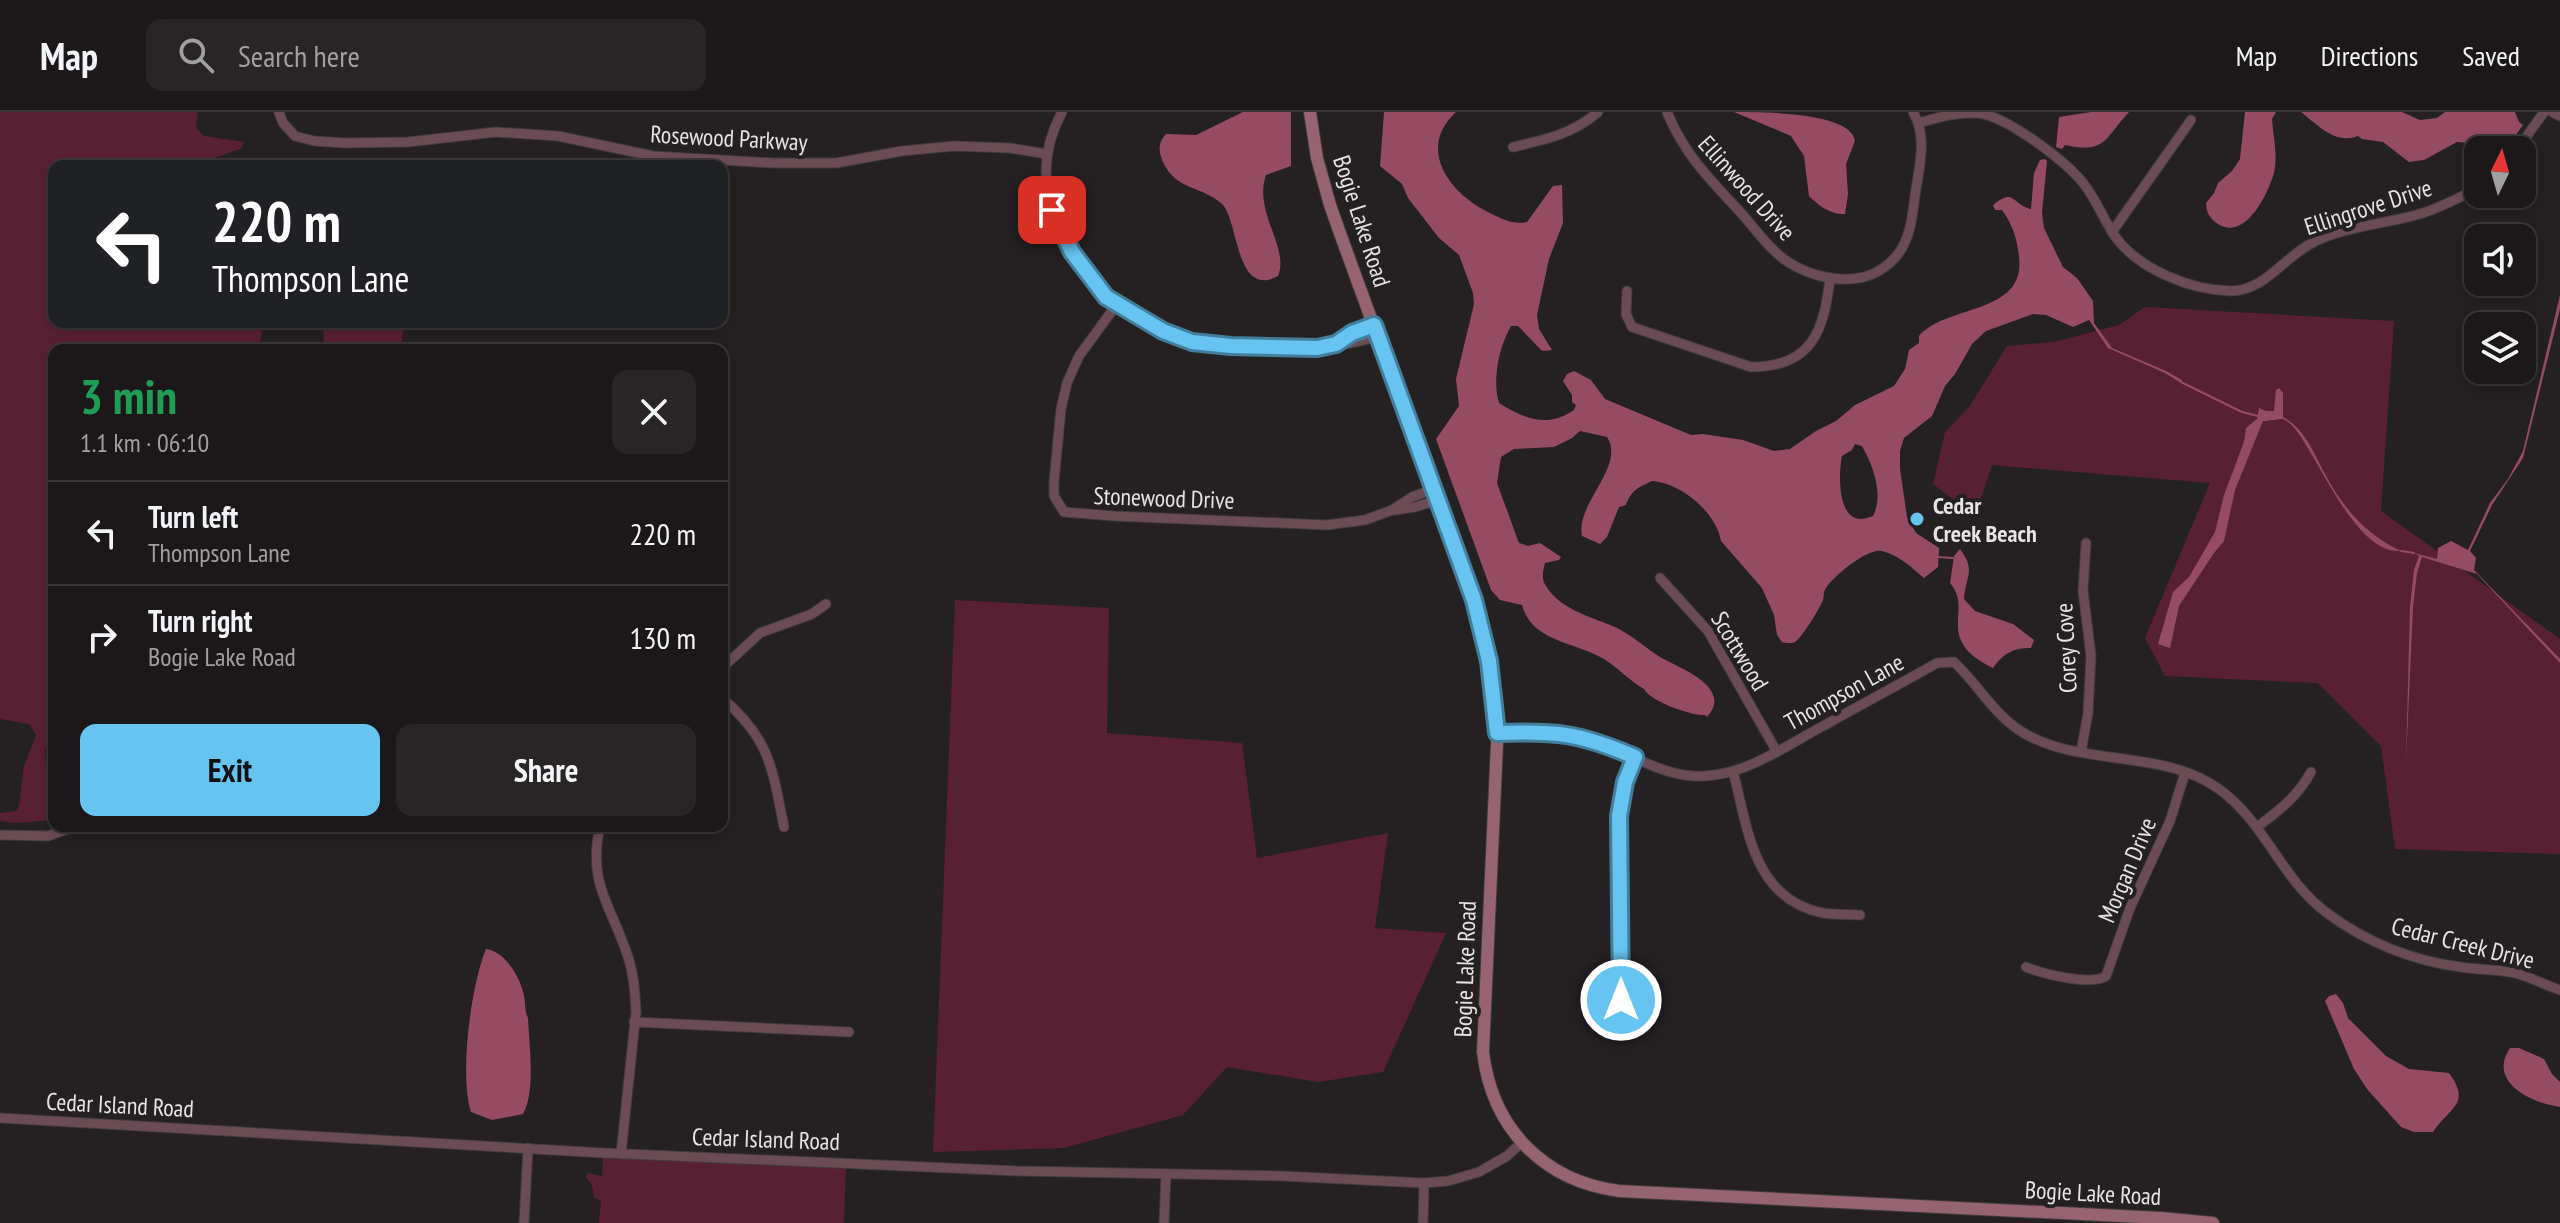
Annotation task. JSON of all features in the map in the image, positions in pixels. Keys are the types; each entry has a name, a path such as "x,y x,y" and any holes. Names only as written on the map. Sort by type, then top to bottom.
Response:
{"main road":[{"name":"Bogie Lake Road","path":"1310,112 1324,189 1482,629 1493,688 1497,733 1483,1052 1494,1099 1521,1143 1542,1162 1566,1177 1596,1188 1629,1193 2213,1223"}],"street":[{"name":"Rosewood Parkway","path":"279,112 295,136 314,141 366,144 478,133 525,133 680,160"},
{"path":"1062,112 1051,135 1046,188 1061,231 1088,276 1106,297 1163,331 1192,342 1317,348 1336,344 1352,333 1376,330"},
{"path":"1513,147 1566,133 1598,112"},
{"name":"Ellinwood Drive","path":"1667,112 1677,137 1690,157 1773,250 1803,271 1830,278 1858,278 1873,274 1890,264 1901,250 1908,234 1920,163 1921,135 1913,112"},
{"path":"2527,136 2544,112"},
{"path":"2553,112 2560,116"},
{"name":"Ellingrove Drive","path":"1919,123 1951,113 1977,113 2002,121 2071,169 2087,187 2119,242 2144,263 2165,274 2222,290 2241,290 2258,284 2315,241 2424,213 2464,194"},
{"path":"2112,232 2191,120"},
{"name":"Rosewood Parkway","path":"728,163 836,163 902,151 954,146 1010,148 1047,154"},
{"path":"1627,291 1626,314 1632,327 1751,367 1766,367 1780,365 1795,357 1812,341 1825,318 1830,278"},
{"name":"Stonewood Drive","path":"1117,304 1079,356 1067,383 1061,409 1054,481 1054,496 1064,512 1327,525 1352,523 1392,510 1412,497 1436,494"},
{"name":"Corey Cove","path":"2081,752 2088,713 2091,656 2083,587 2086,543"},
{"name":"Scottwood","path":"1660,578 1708,631 1777,752"},
{"path":"728,662 760,633 812,614 826,604"},
{"name":"Thompson Lane","path":"1497,733 1563,732 1604,744 1656,768 1702,777 1733,771 1777,752 1942,661 1954,662 2001,718 2020,731 2059,748 2173,768 2185,773"},
{"path":"728,703 742,715 766,749 784,827"},
{"path":"1629,1025 1621,1000 1619,816 1625,782 1635,757"},
{"path":"1733,771 1758,862 1771,883 1794,902 1811,910 1860,915"},
{"path":"2257,827 2290,803 2311,772"},
{"name":"Cedar Creek Drive","path":"2185,773 2204,780 2228,795 2257,827 2301,890 2326,913 2363,937 2400,953 2457,967 2513,973 2560,990"},
{"name":"Morgan Drive","path":"2026,967 2040,973 2099,980 2106,976 2130,908 2170,821 2185,773"},
{"path":"0,835 48,836 65,832"},
{"path":"599,832 597,875 602,898 628,956 635,990 621,1154"},
{"path":"634,1022 849,1032"},
{"name":"Cedar Island Road","path":"0,1118 621,1154 1018,1171 1282,1176 1424,1183 1472,1175 1497,1162 1521,1143"},
{"path":"524,1223 528,1148"},
{"path":"1164,1223 1166,1174"},
{"path":"1423,1223 1424,1183"}],"shaded area":[{"path":"0,112 198,112 196,128 204,136 244,142 242,148 210,160 48,160 48,328 262,328 260,344 48,344 48,745 45,748 48,820 0,821 0,813 17,811 24,766 36,735 29,724 0,719"},
{"path":"1243,112 1291,112 1291,166 1266,175 1263,189 1280,265 1278,276 1264,280 1254,277 1246,268 1228,213 1222,204 1175,178 1163,162 1160,150 1161,140 1166,134 1196,135"},
{"path":"1384,112 1456,112 1439,140 1438,154 1450,180 1472,202 1506,220 1527,222 1553,186 1562,185 1563,223 1549,259 1537,315 1539,329 1552,350 1542,351 1518,326 1511,326 1498,363 1496,384 1499,403 1526,417 1554,419 1574,410 1576,405 1563,381 1567,374 1574,371 1591,380 1605,399 1691,435 1743,440 1774,451 1790,449 1836,421 1855,405 1894,386 1905,369 1909,350 1919,343 1919,336 1931,326 1998,299 2010,289 2018,276 2017,244 2006,216 2002,210 1995,210 1993,205 2009,197 2031,209 2034,173 2040,160 2045,159 2044,228 2063,267 2077,278 2093,301 2094,323 2112,348 2182,380 2181,383 2108,348 2089,320 2073,327 2046,315 2033,314 1986,331 1972,344 1945,386 1932,416 1904,438 1900,451 1907,517 1916,533 1939,548 1938,567 1924,578 1888,553 1876,551 1868,554 1843,570 1830,583 1810,623 1798,640 1791,643 1782,642 1777,635 1774,615 1762,588 1721,541 1705,510 1674,487 1652,481 1643,485 1633,492 1626,505 1619,507 1607,537 1600,544 1582,536 1586,511 1610,460 1611,448 1607,437 1580,431 1554,447 1514,449 1501,457 1497,483 1519,543 1528,546 1540,543 1561,557 1545,563 1543,578 1546,586 1570,608 1630,635 1660,657 1701,680 1714,697 1714,706 1707,717 1690,713 1654,698 1593,653 1545,634 1527,617 1522,605 1500,600 1491,590 1436,439 1459,406 1456,379 1474,304 1473,293 1459,255 1439,238 1408,198 1402,184 1380,166","holes":["1855,444 1862,446 1873,471 1877,499 1873,516 1861,519 1853,517 1843,503 1840,472 1842,456"]},
{"path":"1734,112 1823,119 1850,131 1855,141 1846,164 1848,194 1845,214 1826,209 1809,196 1804,156 1791,136"},
{"path":"2091,112 2129,112 2109,137 2097,146 2056,147 2059,117"},
{"path":"2245,112 2276,112 2272,119 2275,169 2266,194 2253,214 2246,221 2228,228 2213,220 2206,203 2218,183 2240,159"},
{"path":"2301,112 2402,112 2420,120 2437,118 2445,112 2515,112 2523,125 2515,136 2464,136 2464,143 2457,142 2424,160 2409,162 2383,142 2358,136 2342,138 2320,128"},
{"path":"2560,295 2560,309 2523,458 2492,505 2470,551 2476,558 2474,570 2560,659 2560,663 2477,574 2422,557 2413,607 2406,761 2410,606 2414,570 2419,556 2414,553 2437,559 2438,548 2451,541 2468,550 2490,503 2523,451"},
{"path":"2145,307 2394,321 2381,511 2560,639 2560,854 2395,849 2381,746 2318,683 2165,676 2145,638 2210,483 1992,465 1975,516 1933,484 1945,432 1969,407 2007,346 2054,342 2119,325"},
{"path":"323,328 403,328 402,344 324,344"},
{"path":"2279,388 2283,393 2283,417 2302,434 2312,448 2347,508 2377,537 2401,551 2381,547 2363,532 2346,512 2292,426 2282,419 2263,421 2235,490 2224,541 2179,606 2170,648 2158,644 2173,592 2189,577 2215,532 2246,428 2257,419 2259,408 2274,411 2276,390"},
{"path":"1960,549 1969,568 1964,599 1975,611 2013,624 2034,640 2031,648 2009,652 1993,668 1975,657 1964,646 1959,635 1958,604 1950,583 1954,556"},
{"path":"955,600 1109,608 1107,733 1242,743 1257,858 1388,833 1375,928 1446,933 1383,1072 1318,1082 1227,1067 1183,1115 1064,1148 933,1152"},
{"path":"486,949 499,954 510,965 524,995 531,1081 523,1114 492,1120 471,1112 466,1076 471,1007"},
{"path":"2336,994 2348,1018 2386,1056 2409,1069 2449,1073 2456,1083 2458,1099 2433,1132 2414,1132 2401,1127 2367,1089 2354,1069 2325,1001"},
{"path":"2510,1048 2519,1048 2544,1059 2560,1082 2560,1107 2525,1096 2508,1081 2504,1060"},
{"path":"603,1157 846,1166 844,1223 599,1223 601,1201 594,1198 592,1185 586,1177 588,1173 602,1176"}],"waterway":[{"path":"2181,382 2242,412 2258,416"},
{"path":"2401,551 2414,553"},
{"path":"1938,557 1953,558"}],"place":[{"name":"Cedar Creek Beach","path":"1917,519"}],"route":[{"path":"1052,210 1072,252 1106,297 1163,331 1192,342 1317,348 1336,344 1352,333 1374,325 1474,600 1489,661 1497,733 1563,732 1635,757 1625,782 1619,816 1621,1000"}]}
